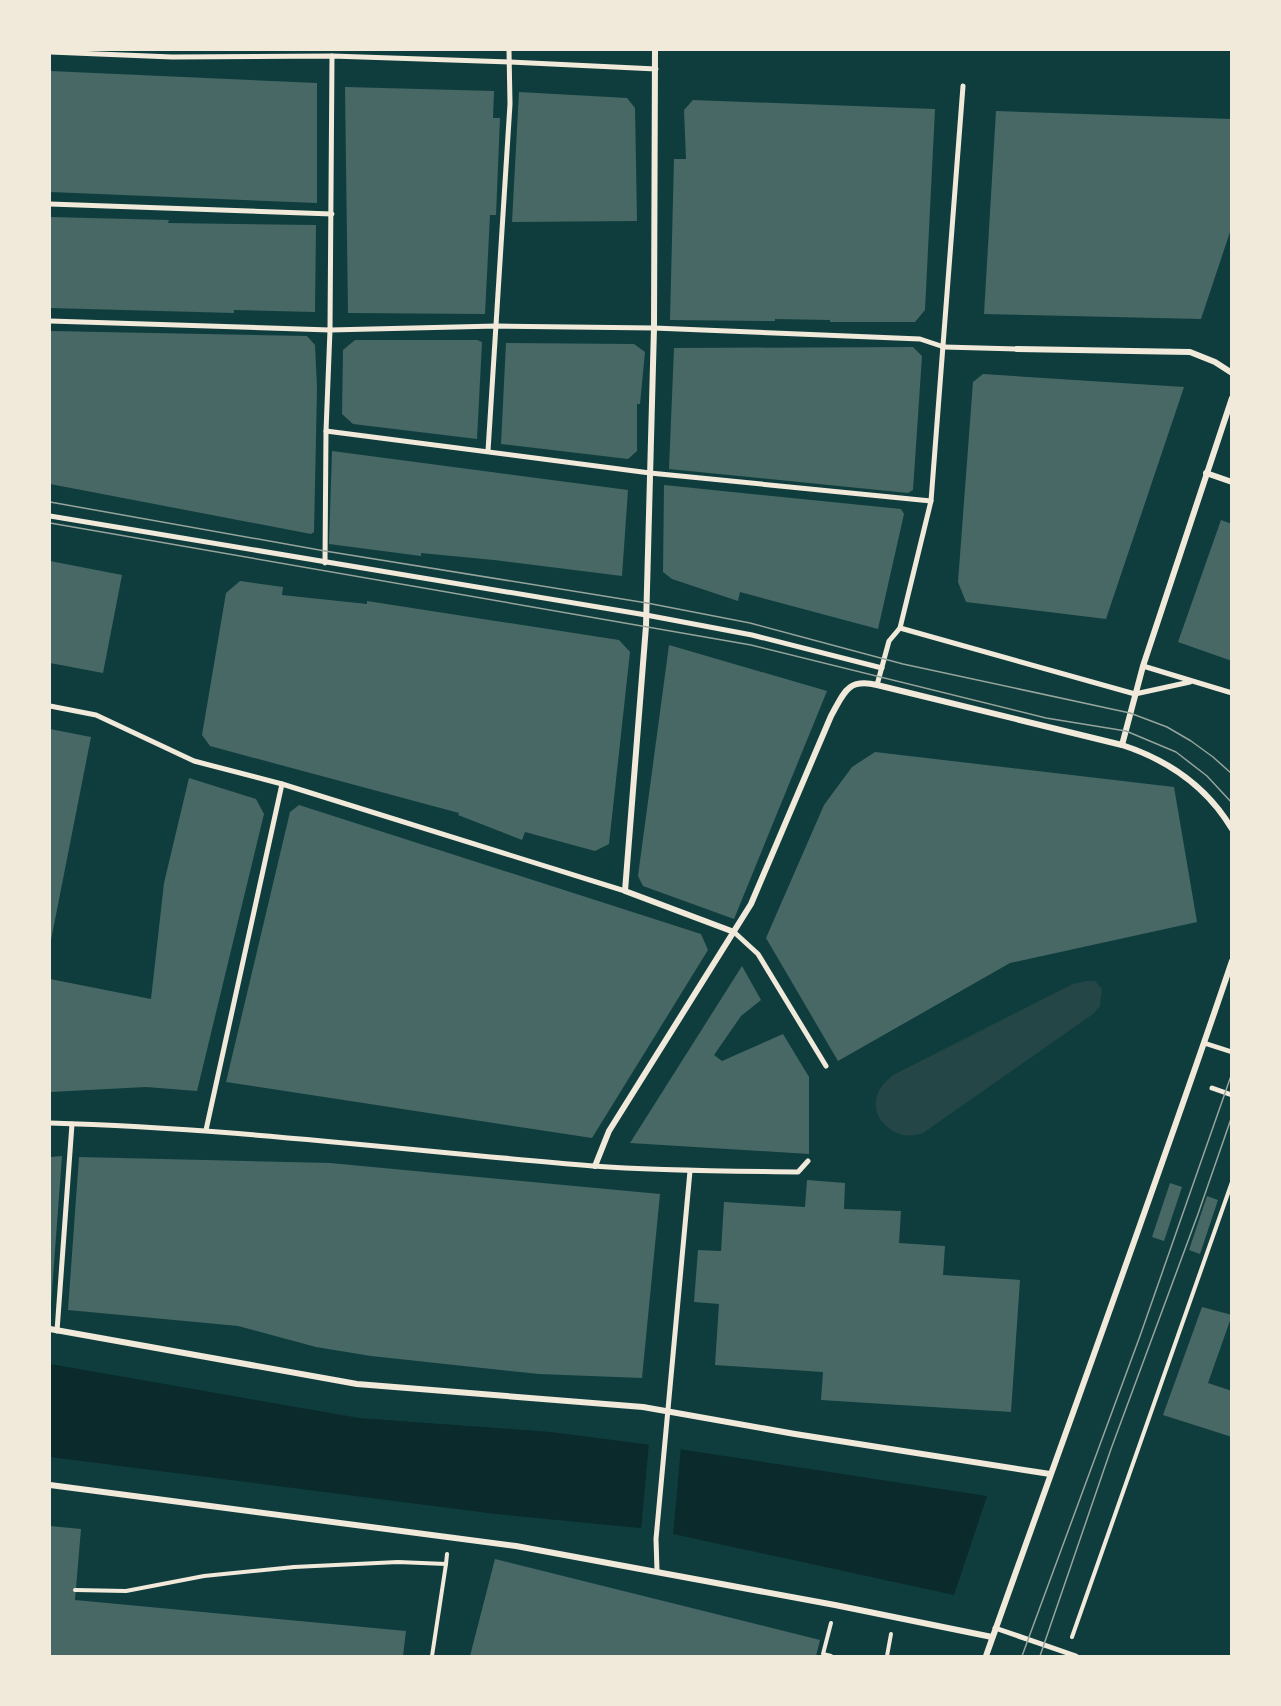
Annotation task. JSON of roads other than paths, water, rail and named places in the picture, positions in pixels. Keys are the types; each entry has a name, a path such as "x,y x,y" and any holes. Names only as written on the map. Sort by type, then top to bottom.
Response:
{"street":[{"path":"172,50 172,57"},
{"path":"488,451 510,104 509,50"},
{"path":"625,891 646,615 654,328 655,50"},
{"path":"50,52 172,57 332,56 656,69"},
{"path":"325,563 332,214 332,56"},
{"path":"877,685 889,641 900,628 931,501 963,86"},
{"path":"50,204 332,214"},
{"path":"50,321 330,330 496,326 654,328 920,339 944,347 1190,352 1210,359 1232,374"},
{"path":"1122,745 1143,666 1232,398"},
{"path":"326,431 650,473 931,501"},
{"path":"1206,472 1232,482"},
{"path":"50,516 646,615 752,635 882,668"},
{"path":"900,628 1135,694 1190,682"},
{"path":"1143,666 1232,693"},
{"path":"595,1166 609,1131 751,904 831,716 845,691 854,684 865,682 1147,753 1164,762 1207,795 1232,829"},
{"path":"50,706 96,715 194,761 282,784 625,891 734,932 758,954 826,1066"},
{"path":"207,1130 282,784"},
{"path":"986,1656 1050,1474 1101,1340 1232,961"},
{"path":"1212,1088 1232,1095"},
{"path":"50,1123 207,1130 595,1166 690,1171 798,1172 808,1161"},
{"path":"72,1124 53,1330 357,1384 619,1404 667,1410 783,1432 1050,1474"},
{"path":"657,1571 656,1539 690,1171"},
{"path":"50,1485 554,1552 993,1637"},
{"path":"995,1628 1076,1656"}],"lane":[{"path":"1204,1043 1232,1052"}],"tram line":[{"path":"50,502 325,551 647,603 750,623 903,664 1130,713 1167,727 1191,741 1232,774"},
{"path":"50,523 751,645 1046,718 1126,731 1176,752 1207,776 1232,803"},
{"path":"1022,1656 1140,1336 1232,1073"},
{"path":"1040,1656 1111,1449 1232,1116"}]}
